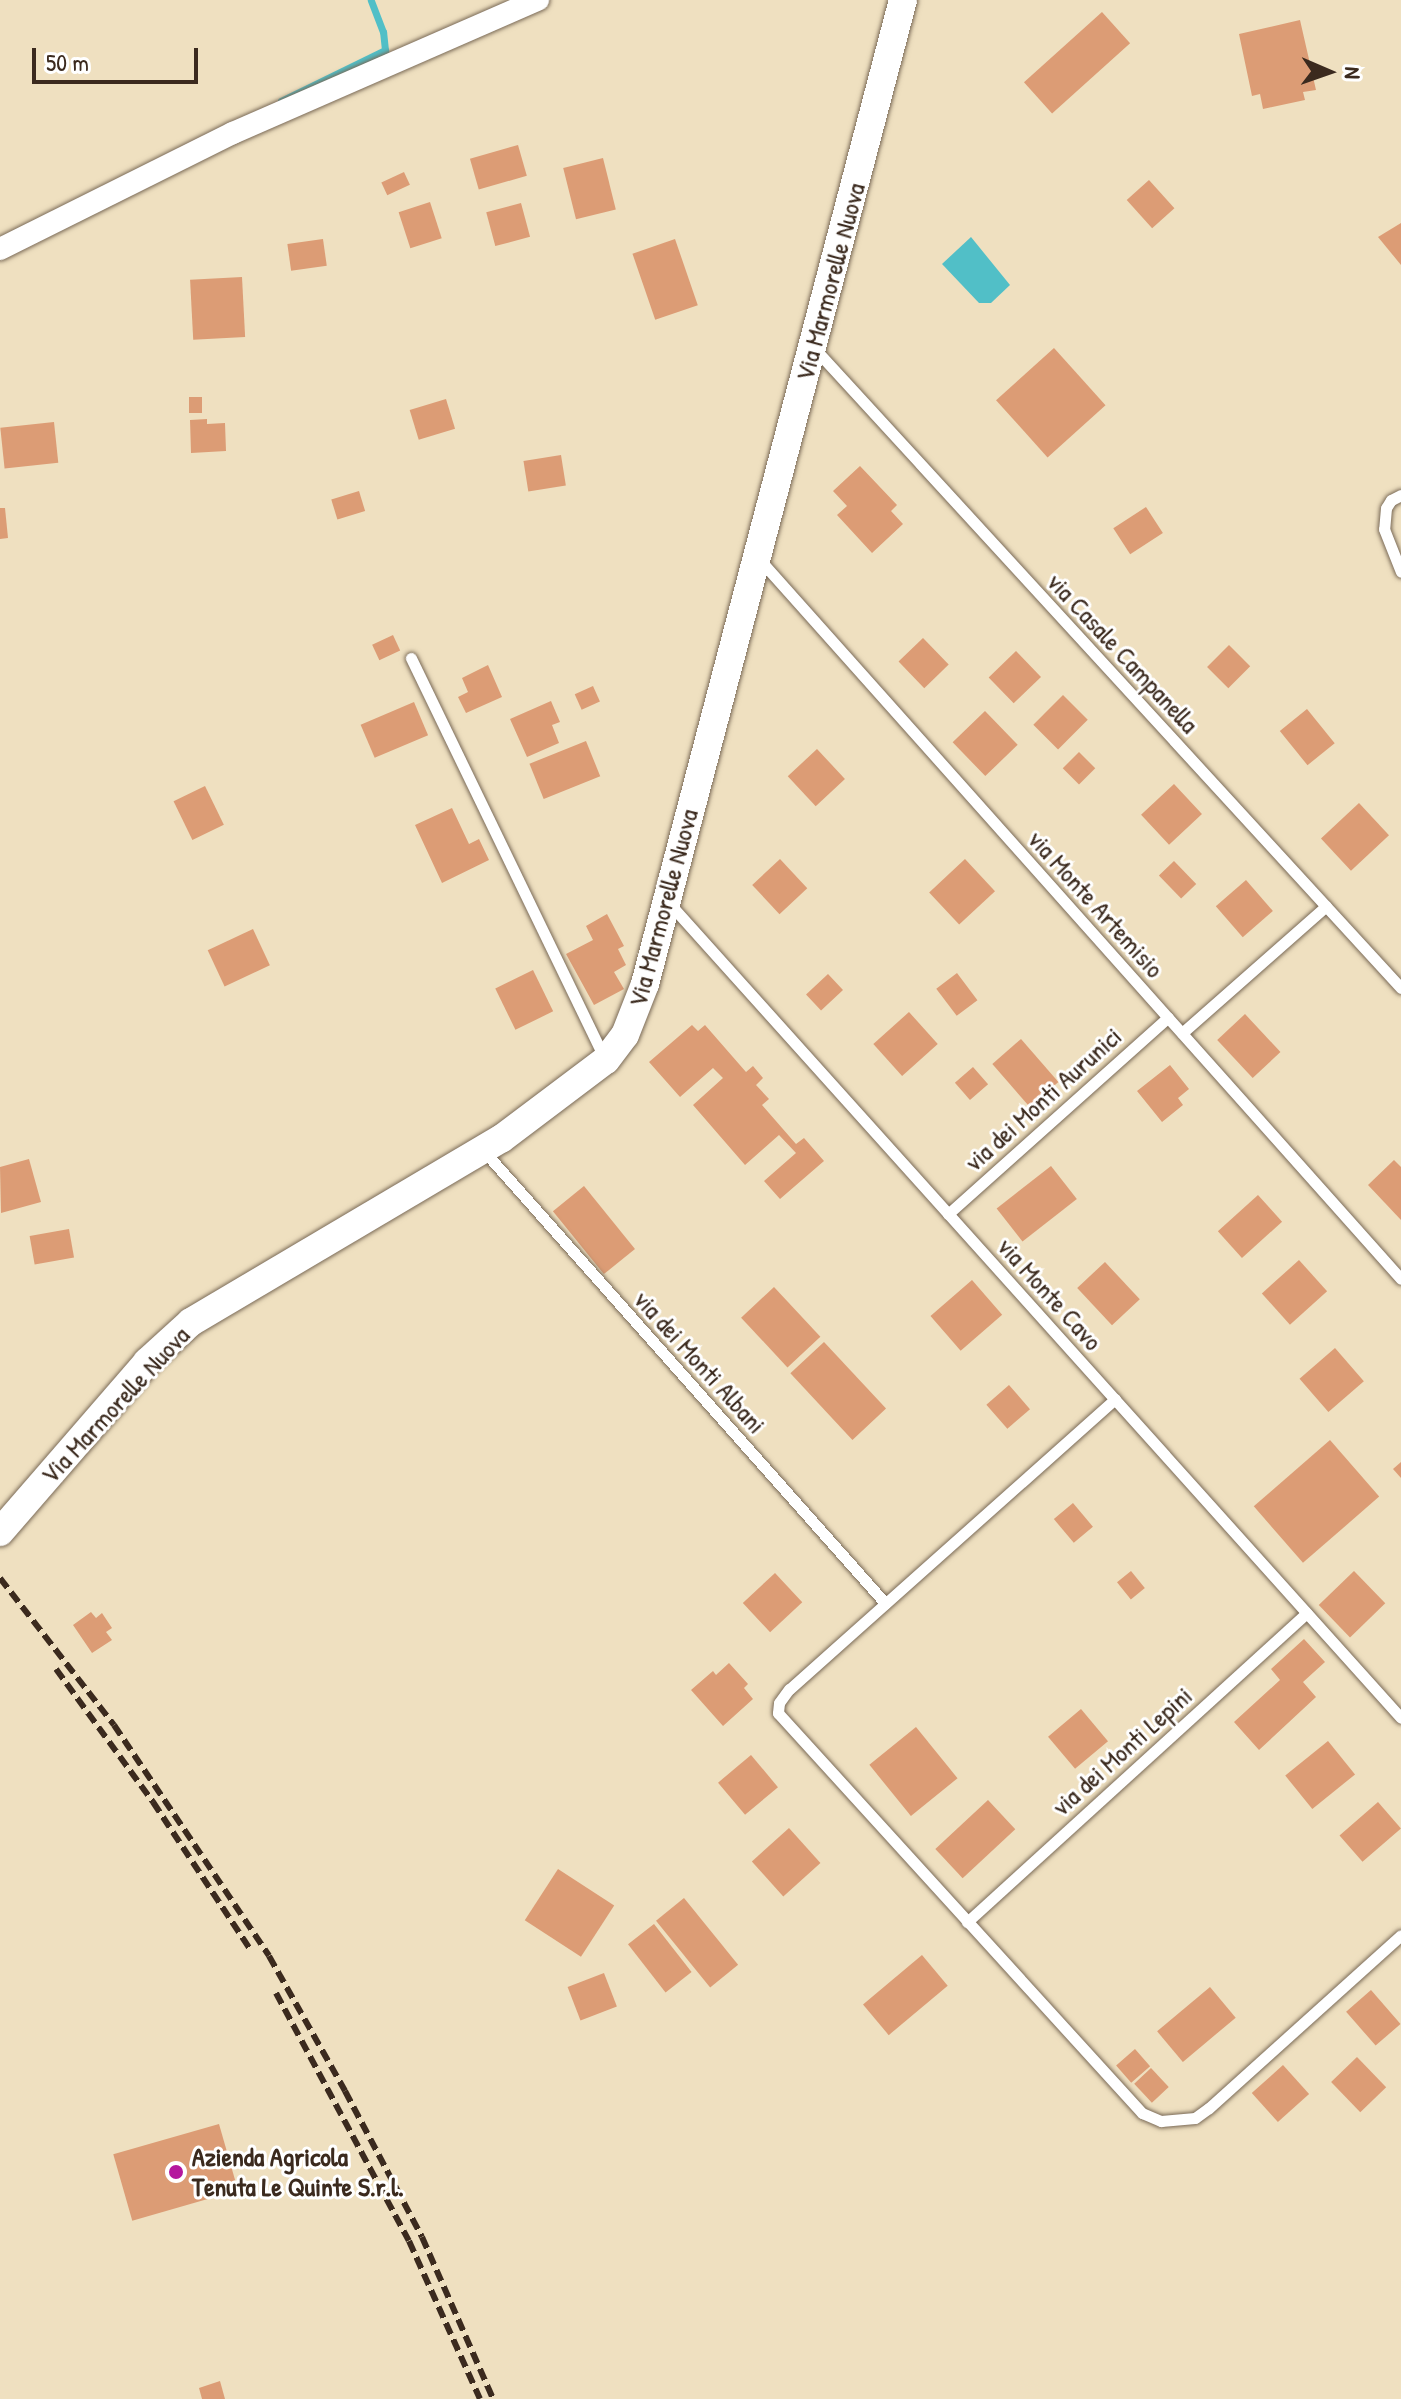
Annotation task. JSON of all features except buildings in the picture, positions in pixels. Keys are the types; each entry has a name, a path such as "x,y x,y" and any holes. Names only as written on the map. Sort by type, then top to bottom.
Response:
{"street":[{"path":"0,249 233,133 538,0"},
{"name":"Via Marmorelle Nuova","path":"0,1532 147,1362 191,1322 483,1150 606,1060 634,1016 758,558 903,0"}],"lane":[{"name":"via Casale Campanella","path":"813,347 1401,988"},
{"path":"1401,495 1391,500 1386,508 1384,529 1401,572"},
{"name":"via Monte Artemisio","path":"758,558 1401,1279"},
{"path":"411,658 606,1060"},
{"name":"via Monte Cavo","path":"666,900 1401,1718"},
{"path":"1182,1033 1326,906"},
{"name":"via dei Monti Aurunici","path":"948,1214 1168,1017"},
{"name":"via dei Monti Albani","path":"483,1150 885,1603"},
{"path":"1115,1399 789,1689 779,1703 778,1713 1142,2113 1161,2121 1178,2122 1195,2118 1209,2108 1401,1935"},
{"name":"via dei Monti Lepini","path":"967,1922 1306,1613"}],"water":[{"path":"971,237 1010,285 991,303 979,303 942,264"}],"waterway":[{"path":"281,101 385,50 383,32 371,0"}],"railway":[{"path":"0,1578 114,1725 269,1956 422,2237 493,2399"},
{"path":"56,1669 153,1802 250,1949"},
{"path":"276,1993 409,2241 480,2399"}],"place":[{"name":"Azienda Agricola Tenuta Le Quinte S.r.l.","path":"176,2172"}]}
